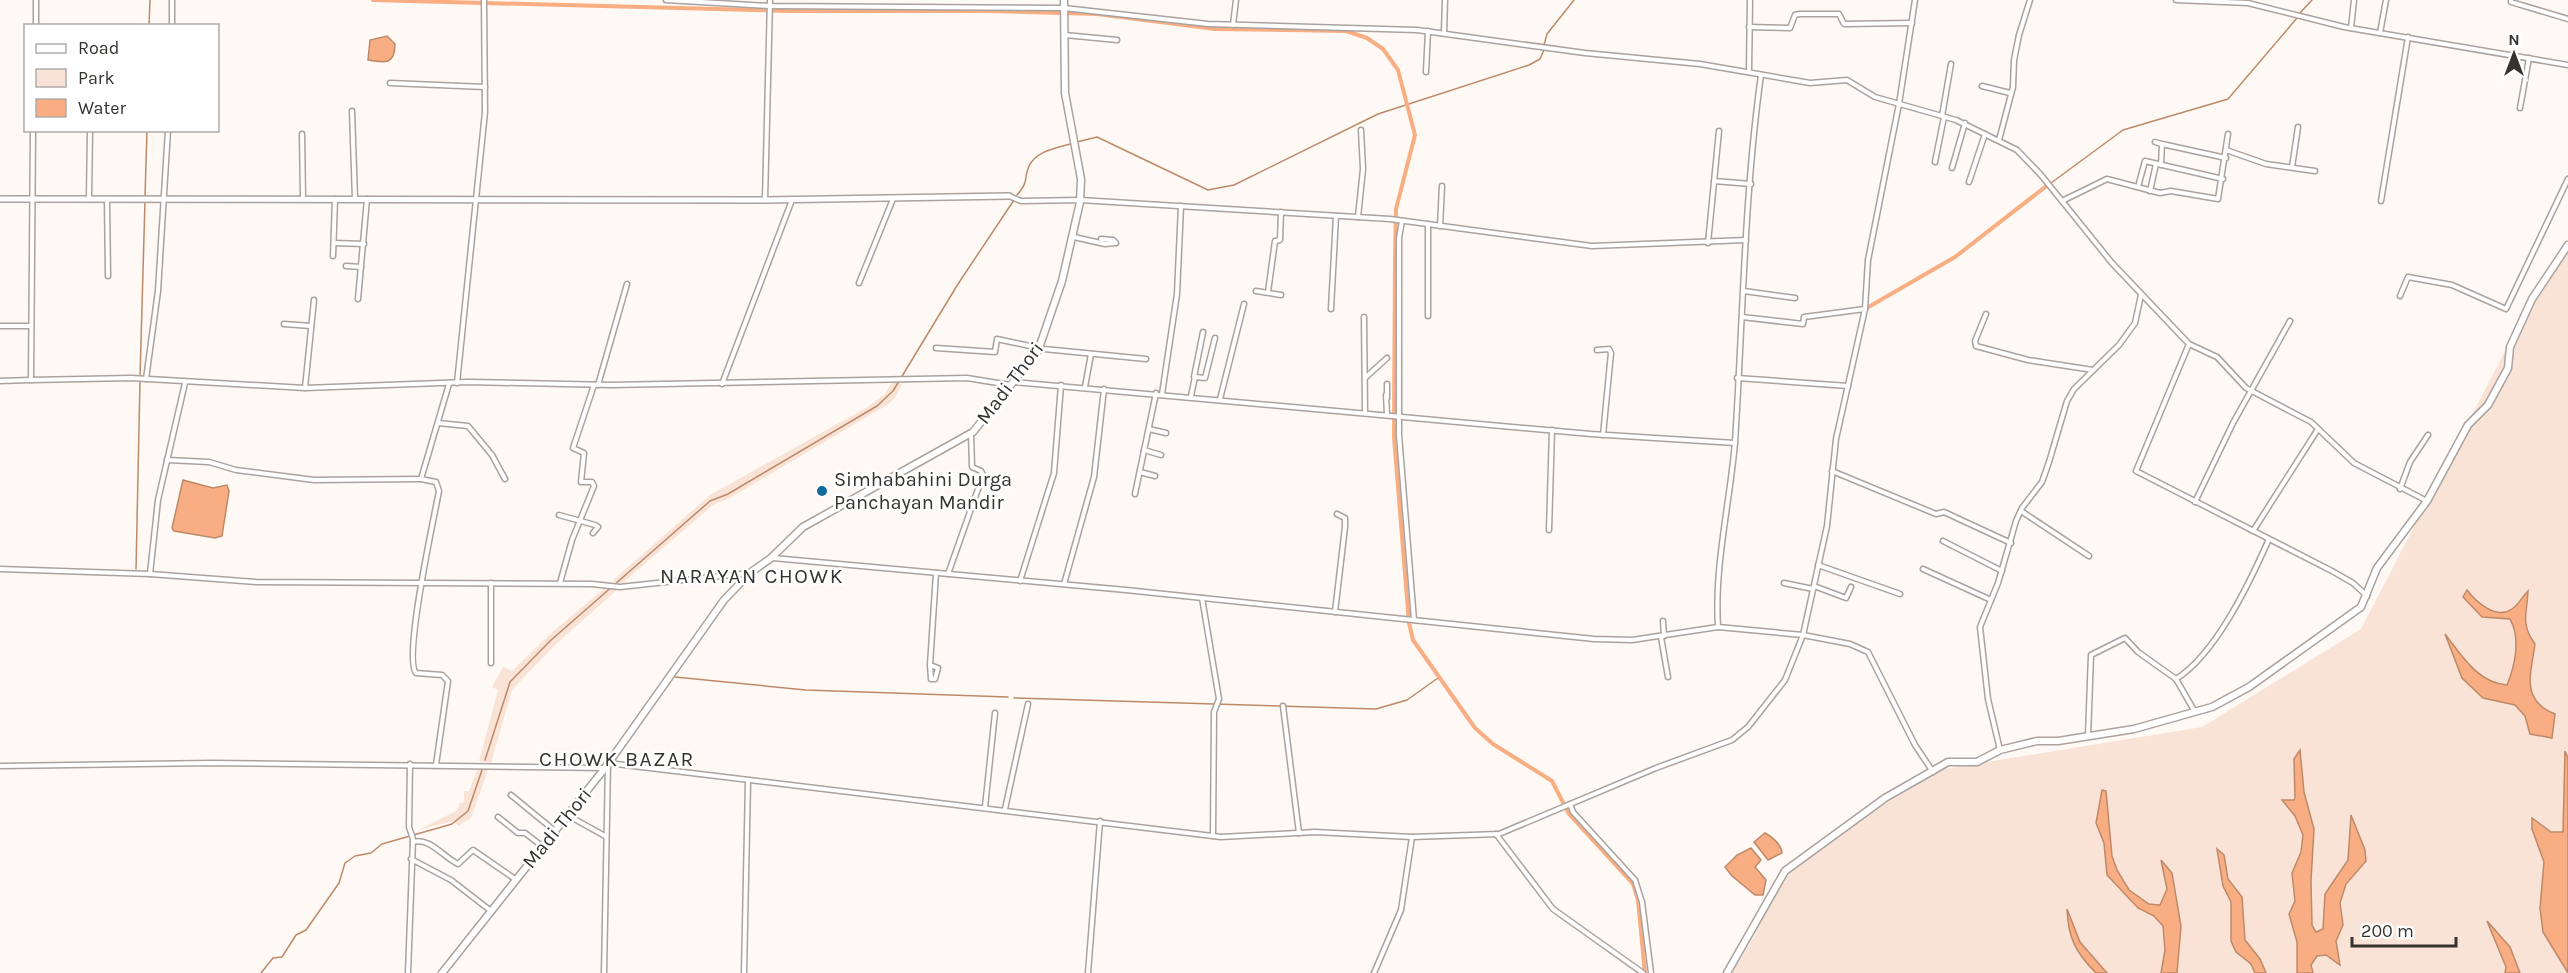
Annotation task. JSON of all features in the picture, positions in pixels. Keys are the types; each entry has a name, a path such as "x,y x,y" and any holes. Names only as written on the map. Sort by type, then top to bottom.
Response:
{"main road":[{"name":"Madi Thori","path":"442,973 607,766 717,607 750,573 771,558 803,527 836,506 971,433 1040,348 1074,237 1080,200 1081,179 1065,93 1064,0"},
{"path":"1727,973 1747,941 1774,886 1790,866 1885,798 1948,762 1977,762 2000,750 2037,741 2134,729 2212,707 2249,687 2361,607 2377,568 2427,501 2468,425 2481,414 2493,396 2508,368 2510,347 2532,299 2568,245"}],"street":[{"path":"36,0 36,24"},
{"path":"172,0 172,24"},
{"path":"457,383 485,112 484,0"},
{"path":"666,0 770,6 880,3 1064,12 1233,25 1334,26 1428,31 1585,53 1700,64 1810,83 1842,79 1852,81 1875,97 1965,123 1999,140 2027,159 2141,295 2189,344 2217,357 2252,391 2311,422 2354,463 2400,489 2427,501"},
{"path":"765,200 770,0"},
{"path":"949,0 949,6"},
{"path":"1233,25 1236,0"},
{"path":"1444,33 1445,0"},
{"path":"1749,72 1750,0"},
{"path":"0,766 411,764 607,766 1005,809 1214,836 1299,833 1412,837 1496,834 1732,740 1748,727 1785,680 1803,635 1827,526 1836,439 1865,309 1868,260 1899,104 1915,0"},
{"path":"1999,140 2014,84 2014,60 2019,34 2030,0"},
{"path":"2176,0 2248,3 2351,28 2568,65"},
{"path":"2351,28 2354,0"},
{"path":"2380,33 2386,0"},
{"path":"2511,0 2511,2 2568,19"},
{"path":"1749,27 1790,28 1795,15 1799,14 1839,14 1844,24 1912,23"},
{"path":"1426,72 1428,31"},
{"path":"1064,35 1117,40"},
{"path":"2381,201 2408,37"},
{"path":"2520,108 2529,58"},
{"path":"1935,162 1950,63"},
{"path":"1718,627 1720,576 1735,443 1746,240 1761,75"},
{"path":"390,83 485,87"},
{"path":"1982,86 2010,93"},
{"path":"352,111 355,199"},
{"path":"1952,168 1965,123"},
{"path":"2292,167 2298,127"},
{"path":"1358,217 1363,169 1361,130"},
{"path":"1707,243 1719,131"},
{"path":"31,380 33,132"},
{"path":"89,198 90,132"},
{"path":"146,379 157,305 168,132"},
{"path":"302,134 303,199"},
{"path":"1970,182 1985,134"},
{"path":"2062,201 2104,180 2160,193 2171,191 2214,200 2220,196 2228,134"},
{"path":"2156,142 2226,158"},
{"path":"2150,191 2162,144"},
{"path":"2226,150 2266,164 2315,171"},
{"path":"2138,187 2144,161 2223,178"},
{"path":"2400,296 2408,277 2452,285 2506,309 2568,179"},
{"path":"1714,181 1750,184"},
{"path":"1440,226 1442,186"},
{"path":"0,199 792,200 1008,196 1021,201 1080,200 1402,220 1592,246 1746,240"},
{"path":"108,198 108,276"},
{"path":"333,256 335,199"},
{"path":"358,299 367,199"},
{"path":"859,283 893,199"},
{"path":"722,384 792,200"},
{"path":"1135,494 1159,394 1177,294 1180,206"},
{"path":"1268,292 1275,241 1280,240 1281,212"},
{"path":"1331,309 1336,216"},
{"path":"1402,220 1399,238 1398,416 1413,620"},
{"path":"1428,224 1428,316"},
{"path":"1074,237 1105,244 1116,243 1113,240 1101,239"},
{"path":"334,243 364,244"},
{"path":"346,266 362,267"},
{"path":"560,584 572,540 594,484 581,482 584,453 573,449 573,446 596,385 627,284"},
{"path":"1256,291 1281,295"},
{"path":"1744,291 1795,298"},
{"path":"2000,750 1988,699 1980,627 2021,511 2042,482 2067,400 2074,389 2119,345 2135,322 2141,295"},
{"path":"304,387 314,300"},
{"path":"1220,399 1244,304"},
{"path":"1742,317 1803,324 1804,317 1865,309"},
{"path":"1986,314 1975,341 1976,346 2028,360 2093,370"},
{"path":"1364,317 1365,413"},
{"path":"2195,502 2233,423 2290,321"},
{"path":"284,324 311,326"},
{"path":"0,326 30,326"},
{"path":"1191,396 1203,332"},
{"path":"1195,377 1205,378 1215,338"},
{"path":"936,348 995,352 998,339 1040,348 1146,359"},
{"path":"2189,344 2136,471 2353,583 2367,597"},
{"path":"1597,350 1609,349 1611,353 1603,435"},
{"path":"1085,387 1091,354"},
{"path":"1364,379 1386,358"},
{"path":"0,381 146,379 304,387 457,383 722,384 896,378 905,380 975,378 1012,384 1061,385 1191,396 1603,435 1735,443"},
{"path":"1737,378 1848,386"},
{"path":"150,574 158,500 185,382"},
{"path":"421,479 449,384"},
{"path":"1387,384 1387,414"},
{"path":"1020,580 1054,473 1061,385"},
{"path":"1064,585 1094,477 1104,389"},
{"path":"438,423 468,426 492,455 505,480"},
{"path":"1149,429 1166,433"},
{"path":"2253,531 2318,429"},
{"path":"1549,530 1552,430"},
{"path":"948,574 983,476 981,471 972,467 971,433"},
{"path":"2400,489 2410,462 2428,435"},
{"path":"1144,450 1161,455"},
{"path":"167,460 209,462 236,470 314,480 421,479 436,482 439,485 422,583 412,667 416,674 442,675 448,681 436,765"},
{"path":"1832,471 1936,514 1944,512 2011,543"},
{"path":"1140,472 1155,476"},
{"path":"2021,511 2089,556"},
{"path":"1335,612 1345,527 1345,518 1337,514"},
{"path":"559,515 598,527 593,534"},
{"path":"2176,679 2194,668 2212,645 2248,586 2270,539"},
{"path":"1942,541 2001,571"},
{"path":"771,558 1020,580 1594,639 1632,640 1718,627 1803,635 1850,644 1868,652 1915,745 1934,772"},
{"path":"1818,565 1900,594"},
{"path":"0,569 150,574 256,582 608,584 620,587 750,573"},
{"path":"1923,569 1991,600"},
{"path":"930,665 936,573"},
{"path":"491,583 491,663"},
{"path":"1784,583 1814,588 1846,598 1851,587"},
{"path":"1202,598 1219,699 1214,712 1214,836"},
{"path":"1663,621 1668,677"},
{"path":"2088,736 2091,655 2125,638 2138,652 2176,679 2195,712"},
{"path":"1005,809 1028,704"},
{"path":"1283,706 1299,833"},
{"path":"985,807 995,713"},
{"path":"408,973 413,841 410,833 411,764"},
{"path":"604,973 607,766"},
{"path":"744,973 748,781"},
{"path":"511,795 555,831"},
{"path":"1569,805 1635,880 1642,902 1650,973"},
{"path":"567,815 605,836"},
{"path":"498,817 518,833 525,833 543,846"},
{"path":"1088,973 1100,820"},
{"path":"1496,834 1553,909 1643,973"},
{"path":"1374,973 1401,910 1412,837"},
{"path":"413,841 428,843 458,864 473,850 515,879"},
{"path":"411,859 451,880 491,911"}],"green space":[{"path":"2568,248 2568,973 1732,973 1781,884 1793,869 1875,810 1944,769 2202,727 2361,629 2532,299"},
{"path":"893,381 902,384 895,398 887,405 730,498 713,505 625,581 625,584 612,581 710,495 866,408 885,394"},
{"path":"607,586 618,589 555,645 512,690 491,763 479,761 498,690 492,687 503,667 512,671 549,635"},
{"path":"478,768 488,770 471,818 458,826 454,821 418,830 458,810 459,803 464,802 464,791 469,791"}],"water":[{"path":"387,36 395,44 395,51 391,59 384,62 368,60 370,40"},
{"path":"183,480 213,488 227,485 229,491 222,536 215,538 174,531 172,528"},
{"path":"2467,590 2481,604 2499,612 2512,609 2528,591 2526,624 2535,644 2530,685 2537,701 2555,714 2552,738 2530,734 2525,716 2515,705 2483,698 2462,678 2445,634 2479,674 2497,683 2507,685 2516,652 2515,635 2510,619 2482,617 2463,597"},
{"path":"2300,750 2304,792 2314,829 2311,881 2312,925 2316,932 2323,929 2325,894 2348,860 2351,815 2365,850 2366,861 2346,884 2340,903 2343,925 2336,941 2340,965 2326,955 2317,956 2311,965 2313,973 2297,973 2297,942 2289,914 2295,901 2292,873 2301,852 2303,835 2295,816 2282,800 2294,800 2295,798 2294,759"},
{"path":"2565,751 2568,758 2568,973 2543,932 2540,908 2544,862 2532,829 2532,818 2551,832 2563,832"},
{"path":"2102,790 2106,791 2112,856 2129,890 2149,904 2160,905 2167,889 2161,860 2172,873 2181,926 2177,973 2161,973 2165,950 2163,926 2154,916 2138,908 2107,875 2104,843 2096,823"},
{"path":"1765,833 1778,843 1782,853 1768,860 1754,842"},
{"path":"1751,848 1761,860 1755,867 1766,880 1763,895 1755,895 1732,876 1725,867 1737,855"},
{"path":"2217,849 2224,855 2228,879 2242,897 2245,940 2260,959 2266,973 2255,973 2251,964 2236,952 2231,941 2231,902 2223,886"},
{"path":"2067,909 2080,942 2107,973 2096,973 2078,952 2071,937"},
{"path":"2487,921 2510,947 2520,973 2505,973 2506,967"}],"waterway":[{"path":"149,24 150,0"},
{"path":"373,0 788,11 990,11 1097,14 1215,29 1346,31 1367,38 1383,49 1398,70 1415,135 1396,209 1394,437 1409,623 1413,640 1475,728 1493,744 1552,781 1569,814 1633,884 1638,900 1645,973"},
{"path":"1544,45 1547,34 1574,0"},
{"path":"2299,14 2312,0"},
{"path":"2051,183 2123,130 2228,99 2297,18"},
{"path":"1077,142 1097,137 1208,190 1234,185 1378,114 1529,65 1540,59 1544,50"},
{"path":"145,196 147,132"},
{"path":"1017,195 1025,183 1029,166 1036,157 1070,144"},
{"path":"1865,309 1955,257 2049,184"},
{"path":"485,760 510,682 550,641 710,501 728,494 877,406 893,391 958,284 1014,200"},
{"path":"140,377 145,201"},
{"path":"136,569 140,381"},
{"path":"675,677 806,690 1008,697"},
{"path":"1014,698 1376,709 1407,700 1438,678"},
{"path":"261,973 273,958 282,957 296,935 306,930 339,883 345,863 355,856 371,853 382,844 452,824 468,811 482,770"}],"place":[{"name":"Simhabahini Durga Panchayan Mandir","path":"822,491"}],"district":[{"name":"NARAYAN CHOWK","path":"752,576"},
{"name":"CHOWK BAZAR","path":"617,759"}]}
